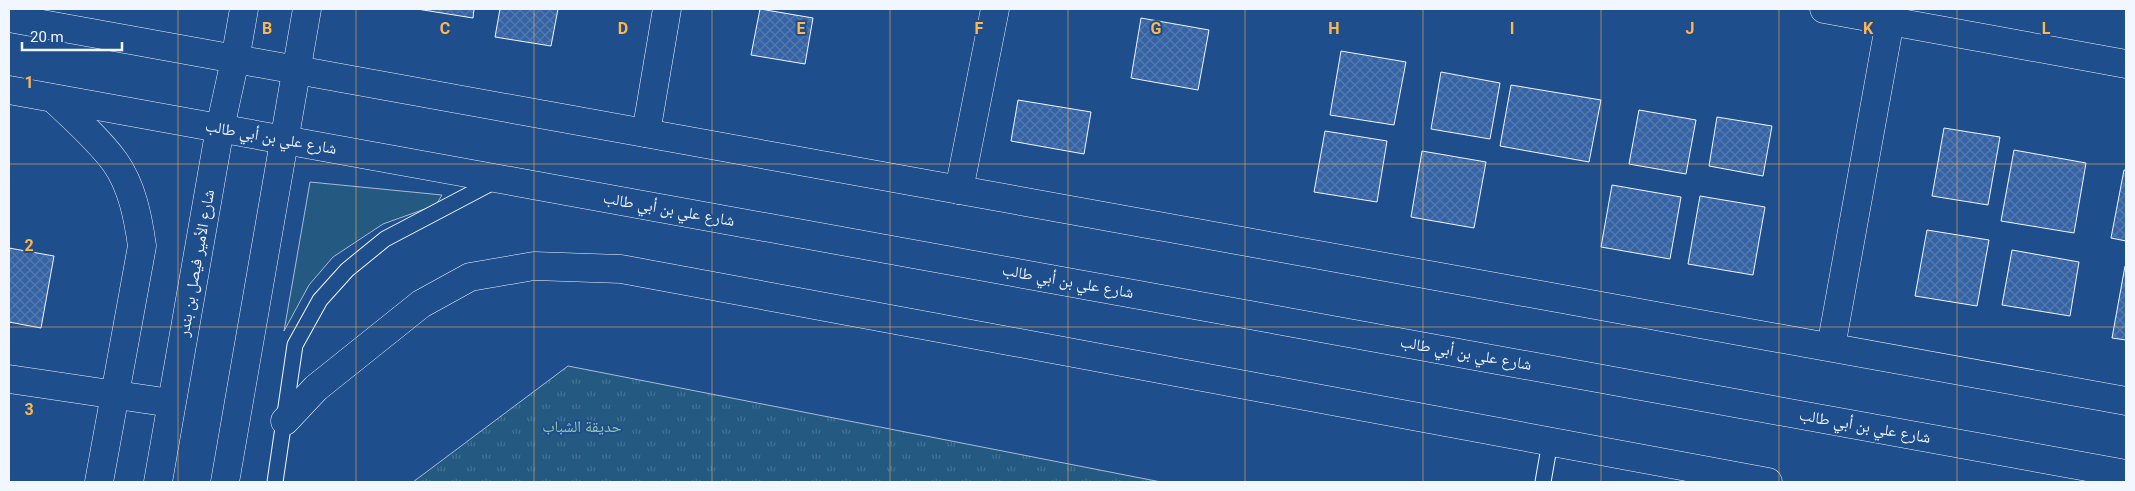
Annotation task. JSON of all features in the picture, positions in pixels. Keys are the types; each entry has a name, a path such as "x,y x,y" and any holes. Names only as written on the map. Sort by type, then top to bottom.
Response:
{"street":[{"name":"شارع الأمير فيصل بن بندر","path":"158,482 220,128 244,9"},
{"path":"225,482 307,9"},
{"path":"646,134 667,9"},
{"path":"959,190 995,9"},
{"path":"1824,9 2126,64"},
{"path":"9,18 236,52 297,66 646,134 2126,401"},
{"path":"1831,347 1890,21"},
{"name":"شارع علي بن أبي طالب","path":"9,90 2126,474"},
{"path":"54,99 94,138 116,163 131,192 139,223 142,246 99,482"},
{"path":"285,421 316,388 421,304 470,277 534,266 621,269 1768,482"},
{"path":"9,379 172,403"}],"lane":[{"path":"274,482 285,421 295,344 320,300 347,270 385,239 499,179"},
{"path":"1543,482 1550,442"}],"green space":[{"path":"310,182 442,195 436,205 383,224 333,257 309,285 284,331"},
{"name":"حديقة الشباب","path":"568,366 1161,482 413,482"}],"building":[{"path":"417,9 474,9 473,18"},
{"path":"500,9 558,9 551,46 495,37"},
{"path":"760,9 813,18 805,64 751,55"},
{"path":"1141,18 1209,30 1198,90 1131,78"},
{"path":"1341,51 1406,62 1394,125 1330,115"},
{"path":"1441,72 1500,83 1490,139 1431,129"},
{"path":"1511,85 1601,100 1589,162 1500,146"},
{"path":"1018,100 1091,112 1084,154 1011,141"},
{"path":"1639,110 1696,120 1686,174 1629,164"},
{"path":"1717,117 1772,126 1763,176 1709,166"},
{"path":"1944,128 2000,137 1988,205 1932,196"},
{"path":"1325,131 1387,141 1377,202 1314,192"},
{"path":"2014,150 2086,163 2074,233 2001,221"},
{"path":"1422,151 1486,162 1474,228 1411,217"},
{"path":"2124,170 2126,170 2126,241 2111,238"},
{"path":"1612,185 1681,197 1670,259 1601,247"},
{"path":"1700,196 1765,207 1753,275 1688,264"},
{"path":"1927,230 1989,240 1977,306 1915,296"},
{"path":"9,248 54,256 41,328 9,322"},
{"path":"2012,250 2079,262 2070,316 2002,305"},
{"path":"2126,267 2126,340 2112,338"}]}
